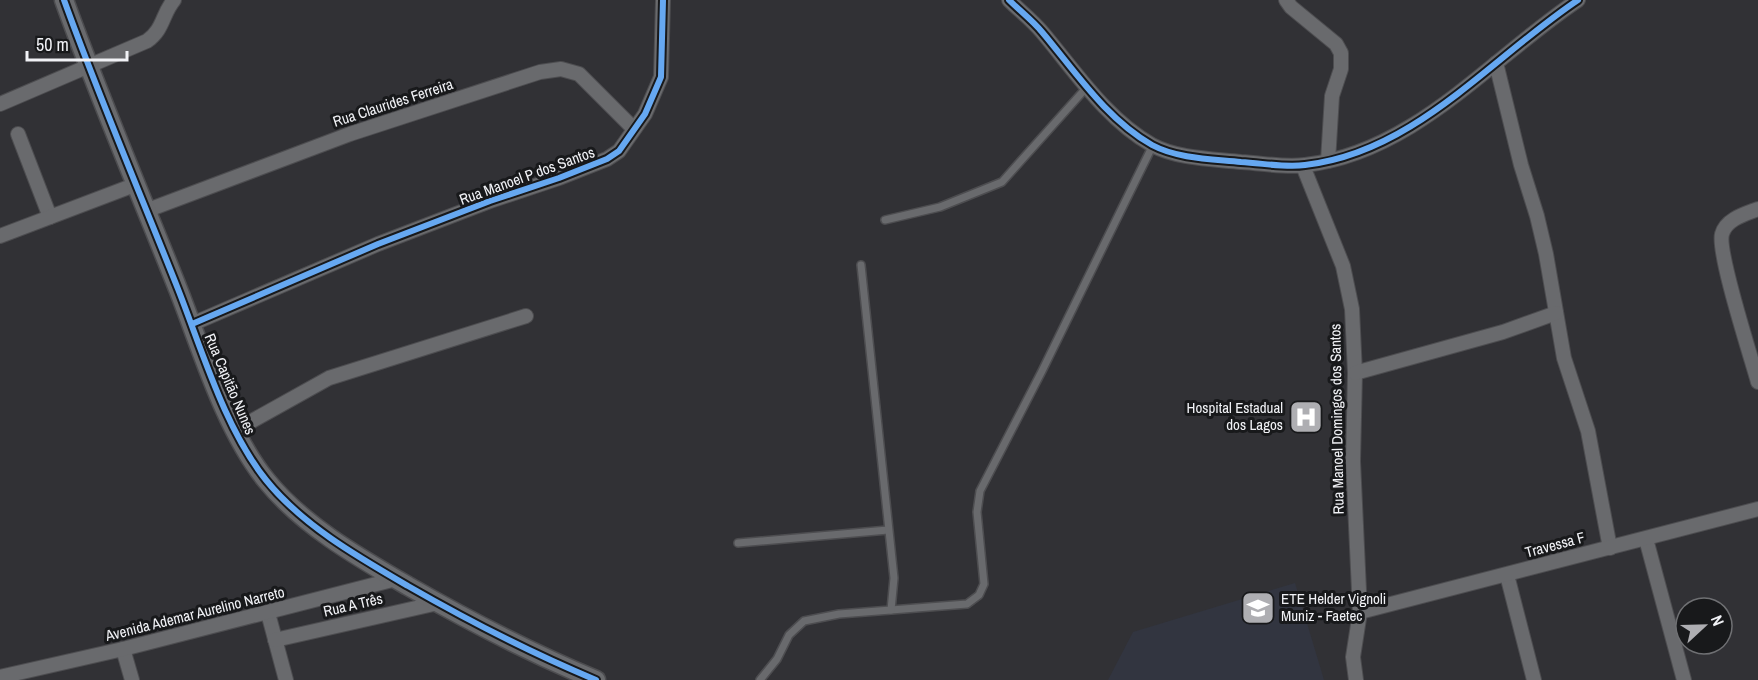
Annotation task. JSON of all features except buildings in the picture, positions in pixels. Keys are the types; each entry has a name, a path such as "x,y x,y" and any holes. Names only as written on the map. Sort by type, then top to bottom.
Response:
{"street":[{"name":"Rua Capitão Nunes","path":"64,0 88,68 148,210 234,430 265,480 284,500 321,531 396,579 570,674 596,680"},
{"path":"0,104 147,41 157,34 174,0"},
{"name":"Rua Manoel P dos Santos","path":"192,324 378,244 607,159 619,151 645,114 661,77 663,0"},
{"path":"1009,0 1040,30 1087,87 1122,123 1153,146 1207,159 1303,166 1354,155 1382,144 1452,97 1578,0"},
{"path":"1286,0 1291,7 1336,44 1341,54 1341,69 1332,96 1328,161"},
{"path":"1496,63 1521,165 1537,216 1564,358 1588,431 1610,548"},
{"name":"Rua Claurides Ferreira","path":"148,210 350,134 540,72 561,69 579,74 634,129"},
{"path":"18,135 50,217"},
{"name":"Rua Manoel Domingos dos Santos","path":"1303,166 1343,266 1352,309 1353,461 1360,612 1353,657 1356,680"},
{"path":"0,236 137,184"},
{"path":"1758,209 1730,221 1722,234 1722,247 1728,272 1758,382"},
{"path":"1354,373 1503,332 1556,313"},
{"path":"234,430 329,378 526,316"},
{"name":"Travessa F","path":"1360,612 1758,509"},
{"path":"1646,539 1684,680"},
{"path":"1507,575 1534,680"},
{"name":"Avenida Ademar Aurelino Narreto","path":"0,676 123,649 396,579"},
{"name":"Rua A Três","path":"275,640 438,603"},
{"path":"268,613 285,680"},
{"path":"123,649 132,680"}],"lane":[{"path":"885,220 940,207 1002,182 1087,87"},
{"path":"760,680 777,659 789,635 804,621 839,614 967,604 979,595 984,584 977,512 980,491 1153,146"},
{"path":"861,265 894,578 891,610"},
{"path":"738,543 888,530"}],"shaded area":[{"name":"ETE Helder Vignoli Muniz - Faetec","path":"1295,583 1324,680 1108,680 1133,632"}],"cycle path":[{"path":"64,0 226,413 251,460 266,480 280,496 314,526 370,564 477,624 596,680"},
{"path":"192,324 378,244 490,201 559,178 607,159 619,151 645,114 661,77 663,0"},
{"path":"1009,0 1038,28 1106,108 1120,122 1152,145 1162,150 1196,158 1290,166 1344,157 1381,142 1416,123 1450,100 1578,0"}],"place":[{"name":"Hospital Estadual dos Lagos","path":"1306,417"},
{"name":"ETE Helder Vignoli Muniz - Faetec","path":"1258,608"}]}
